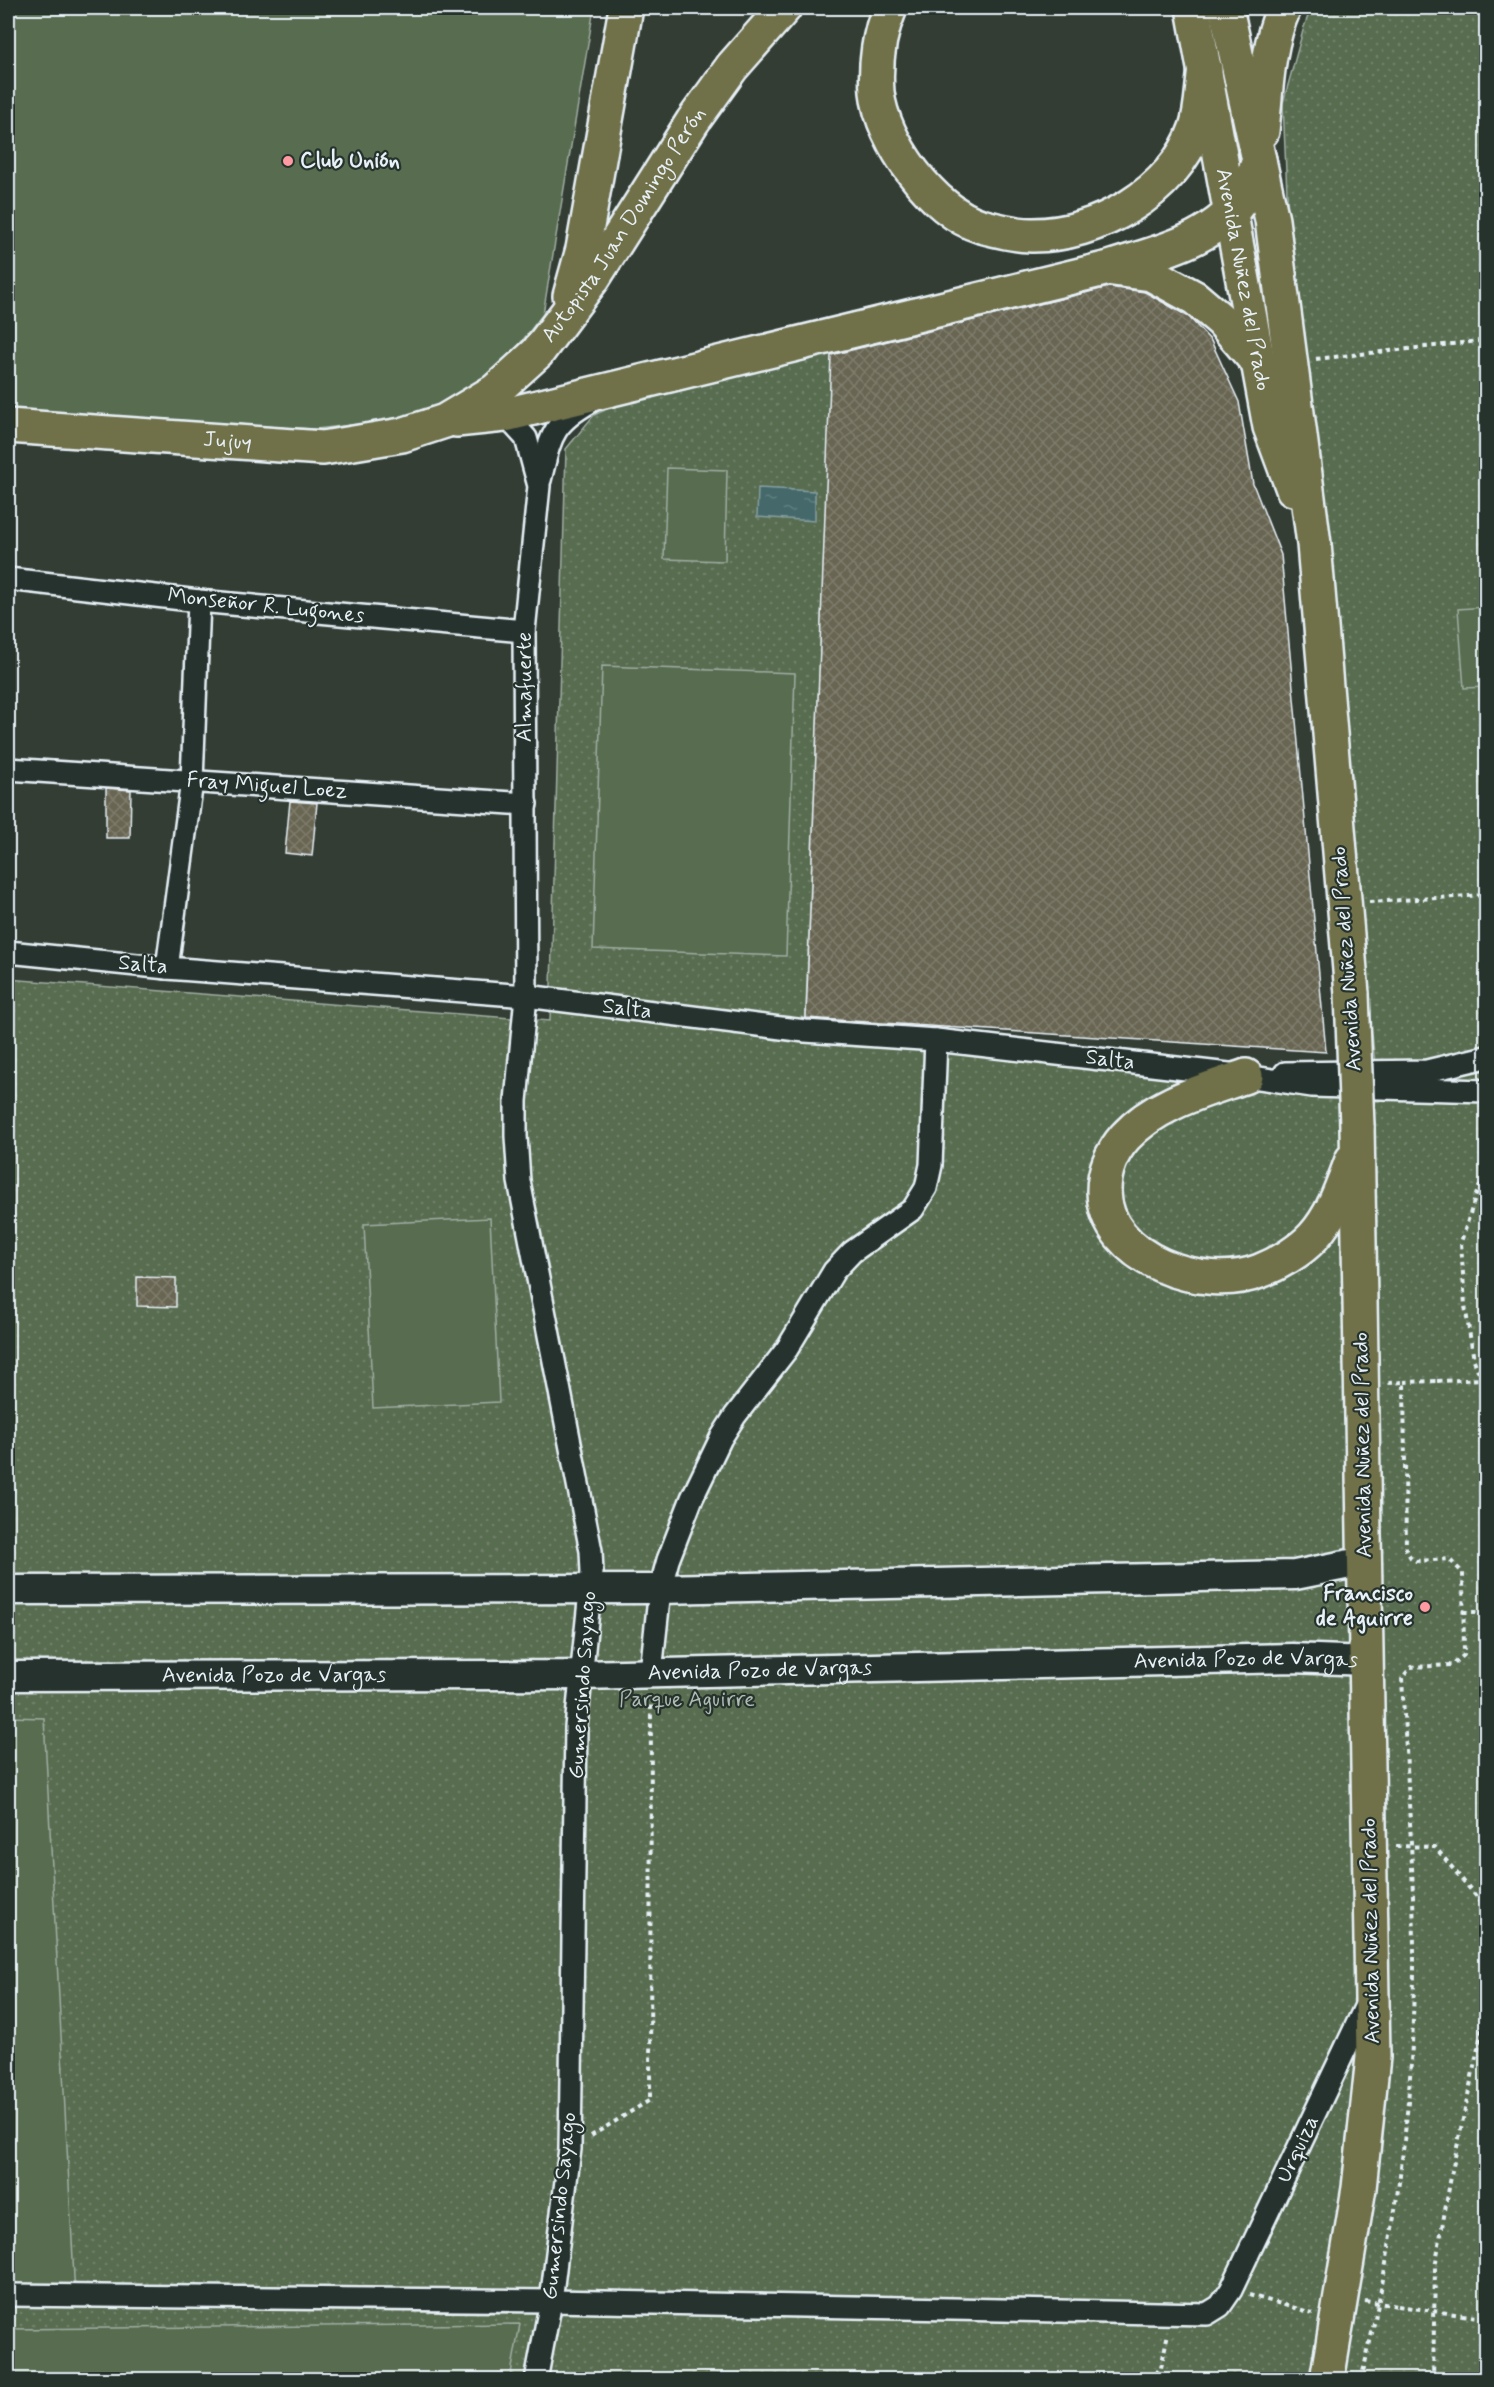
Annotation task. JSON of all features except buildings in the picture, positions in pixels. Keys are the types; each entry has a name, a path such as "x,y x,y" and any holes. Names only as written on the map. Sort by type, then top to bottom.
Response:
{"main road":[{"path":"565,318 583,249 626,8"},
{"name":"Autopista Juan Domingo Perón","path":"445,421 500,403 594,277 693,121 732,67 784,8"},
{"path":"890,8 884,22 878,57 877,93 889,134 933,197 957,215 980,226 1030,235 1075,230 1113,216 1145,197 1178,163 1197,127 1205,69"},
{"name":"Avenida Nuñez del Prado","path":"1193,8 1231,212 1274,363"},
{"name":"Avenida Nuñez del Prado","path":"1226,8 1272,220 1274,363 1270,427 1314,544 1352,994 1358,1135 1372,2057 1359,2188 1327,2379"},
{"path":"500,403 610,389 1109,268 1192,240 1231,212 1245,194 1259,160 1268,76 1278,21 1284,8"},
{"path":"1109,268 1151,274 1195,298 1274,363"},
{"name":"Jujuy","path":"8,426 323,448 402,435 445,421"},
{"path":"1245,1076 1169,1105 1145,1119 1125,1136 1112,1154 1104,1178 1104,1198 1110,1221 1123,1240 1163,1266 1207,1277 1227,1277 1259,1272 1288,1256 1312,1238 1327,1219 1340,1194 1358,1135"},
{"path":"8,1590 660,1589 1295,1575 1365,1561"},
{"name":"Avenida Pozo de Vargas","path":"8,1676 581,1675 1292,1658 1367,1661"}],"street":[{"path":"539,486 551,436 561,422 571,413 610,389"},
{"name":"Almafuerte","path":"500,403 526,438 539,486 524,631 526,996"},
{"name":"Monseñor R. Lugones","path":"8,579 200,601 524,631"},
{"path":"166,968 192,781 200,601"},
{"name":"Fray Miguel Loez","path":"8,769 526,804"},
{"name":"Salta","path":"8,952 166,968 526,996 805,1031 936,1040 1245,1076"},
{"name":"Gumersindo Sayago","path":"526,996 516,1101 519,1181 591,1551 590,1589 576,1727 570,2149 551,2301 536,2379"},
{"path":"651,1672 660,1589 668,1560 692,1498 721,1438 735,1416 787,1349 834,1271 852,1252 913,1209 926,1188 932,1165 936,1040"},
{"path":"1245,1076 1300,1072 1426,1071 1486,1057"},
{"path":"1245,1076 1312,1086 1486,1091"},
{"name":"Urquiza","path":"1226,2298 1372,1991"},
{"path":"8,2295 551,2301 1171,2314 1207,2314 1226,2298"}],"path":[{"path":"1486,328 1480,341 1483,352 1486,354"},
{"path":"1274,363 1480,341"},
{"path":"1345,904 1486,895"},
{"path":"1486,1177 1478,1189 1461,1242 1465,1306 1474,1360 1486,1392"},
{"path":"1362,1384 1486,1379"},
{"path":"1361,2379 1391,2245 1401,2173 1413,2021 1414,1926 1402,1678 1411,1667 1453,1665 1464,1654 1463,1573 1449,1559 1416,1561 1406,1550 1404,1382"},
{"path":"1463,1612 1486,1612"},
{"path":"570,2149 650,2100 651,1672"},
{"path":"1370,1845 1435,1847 1486,1908"},
{"path":"1433,2379 1436,2267 1452,2171 1486,2010"},
{"path":"1226,2298 1337,2320"},
{"path":"1398,2306 1486,2318"},
{"path":"1148,2379 1161,2368 1171,2314"}],"green space":[{"name":"Club Unión","path":"8,8 594,8 543,314 497,373 420,417 316,429 8,413"},
{"name":"Parque Aguirre","path":"1311,8 1486,8 1486,2379 8,2379 8,979 550,1021 566,449 594,415 637,395 832,346 805,1031 1379,1101 1289,240 1283,103"},
{"path":"667,468 727,470 725,561 664,559"},
{"path":"1486,607 1486,687 1464,688 1458,609"},
{"path":"602,666 795,673 786,956 593,949"},
{"path":"490,1218 499,1402 373,1408 364,1224"},
{"path":"8,1717 44,1718 75,2296 8,2295"},
{"path":"520,2324 510,2379 8,2379 8,2329"}],"water":[{"path":"758,488 815,491 815,521 757,517"}],"place":[{"name":"Club Unión","path":"288,161"},
{"name":"Francisco de Aguirre","path":"1425,1607"}]}
